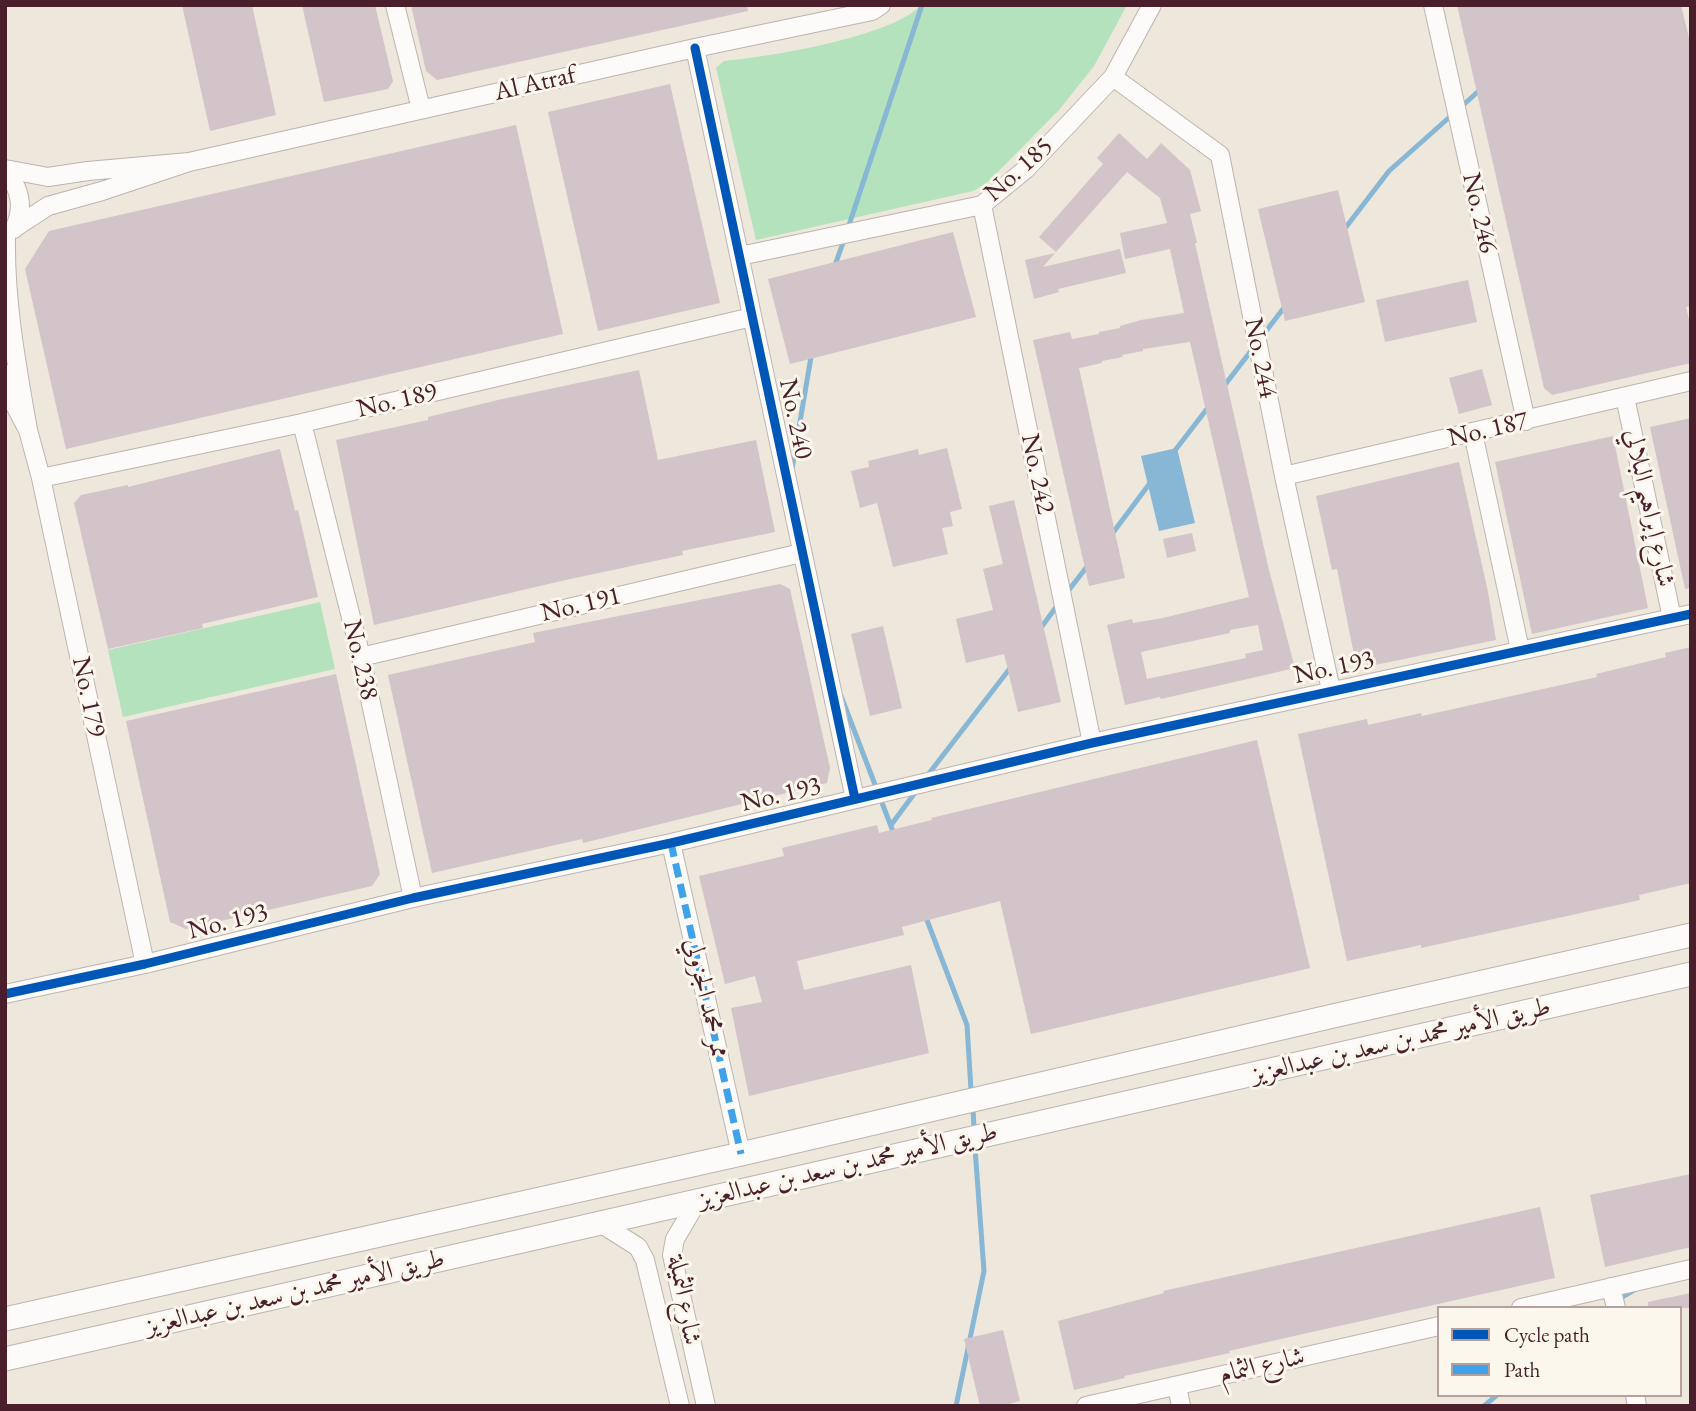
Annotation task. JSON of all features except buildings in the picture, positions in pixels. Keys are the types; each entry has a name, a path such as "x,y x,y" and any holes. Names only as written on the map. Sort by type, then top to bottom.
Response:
{"main road":[{"name":"طريق الأمير محمد بن سعد بن عبدالعزيز","path":"5,1319 741,1154 1691,935"},
{"name":"طريق الأمير محمد بن سعد بن عبدالعزيز","path":"5,1359 1691,974"}],"street":[{"path":"395,5 421,109"},
{"name":"Al Atraf","path":"9,235 48,206 189,162 872,11 881,5"},
{"name":"No. 185","path":"740,256 982,205 1026,169 1113,77 1152,5"},
{"name":"No. 246","path":"1433,5 1527,421"},
{"name":"No. 240","path":"695,48 855,799"},
{"name":"No. 244","path":"1113,77 1220,155 1284,476 1331,690"},
{"name":"Al Atraf","path":"5,169 48,177 189,162"},
{"name":"Al Atraf","path":"5,169 15,181 21,212 9,235"},
{"name":"No. 242","path":"982,205 1092,743"},
{"path":"9,235 5,274 16,365 28,430"},
{"name":"No. 189","path":"41,478 302,423 752,317"},
{"path":"5,374 10,396 28,430"},
{"name":"No. 187","path":"1284,476 1691,381"},
{"name":"شارع إبراهيم البلالي","path":"1625,397 1672,618"},
{"name":"No. 238","path":"302,423 361,657 413,898"},
{"name":"No. 179","path":"28,430 41,478 145,964"},
{"path":"1473,433 1520,650"},
{"name":"No. 191","path":"361,657 801,553"},
{"name":"No. 193","path":"5,994 145,964 413,898 671,843 1092,743 1691,614"},
{"name":"ممر محمد الجزولي","path":"671,843 741,1154"},
{"name":"شارع الثميلة","path":"698,1200 675,1239 672,1255 706,1406"},
{"name":"شارع الثميلة","path":"600,1223 638,1247 646,1260 680,1406"},
{"path":"1530,1306 1691,1269"},
{"path":"1611,1287 1616,1306"},
{"name":"شارع الثمام","path":"1086,1406 1437,1326"},
{"path":"1177,1386 1181,1406"}],"green space":[{"path":"921,5 1127,5 1094,66 1059,110 985,185 973,191 756,240 716,68 724,61 798,50 858,36 884,27"},
{"path":"320,602 335,669 123,717 108,650"}],"water":[{"path":"1177,448 1195,523 1159,531 1141,456"}],"waterway":[{"path":"848,228 922,5"},
{"path":"1461,107 1482,88"},
{"path":"1343,231 1389,171 1453,114"},
{"path":"834,268 845,237"},
{"path":"1260,339 1286,305"},
{"path":"1224,386 1254,347"},
{"path":"792,469 812,351"},
{"path":"1173,453 1210,405"},
{"path":"1112,534 1150,483"},
{"path":"1065,595 1089,564"},
{"path":"1040,629 1059,603"},
{"path":"927,776 1011,667"},
{"path":"841,696 894,834"},
{"path":"891,825 917,790"},
{"path":"925,915 967,1025 971,1090"},
{"path":"973,1109 974,1128"},
{"path":"956,1406 984,1271 975,1148"},
{"path":"1617,1300 1636,1289"},
{"path":"1484,1406 1495,1397"}],"marked path":[{"path":"671,843 741,1154"}],"cycle path":[{"path":"695,48 855,799"},
{"path":"5,994 145,964 413,898 671,843 1092,743 1691,614"}]}
